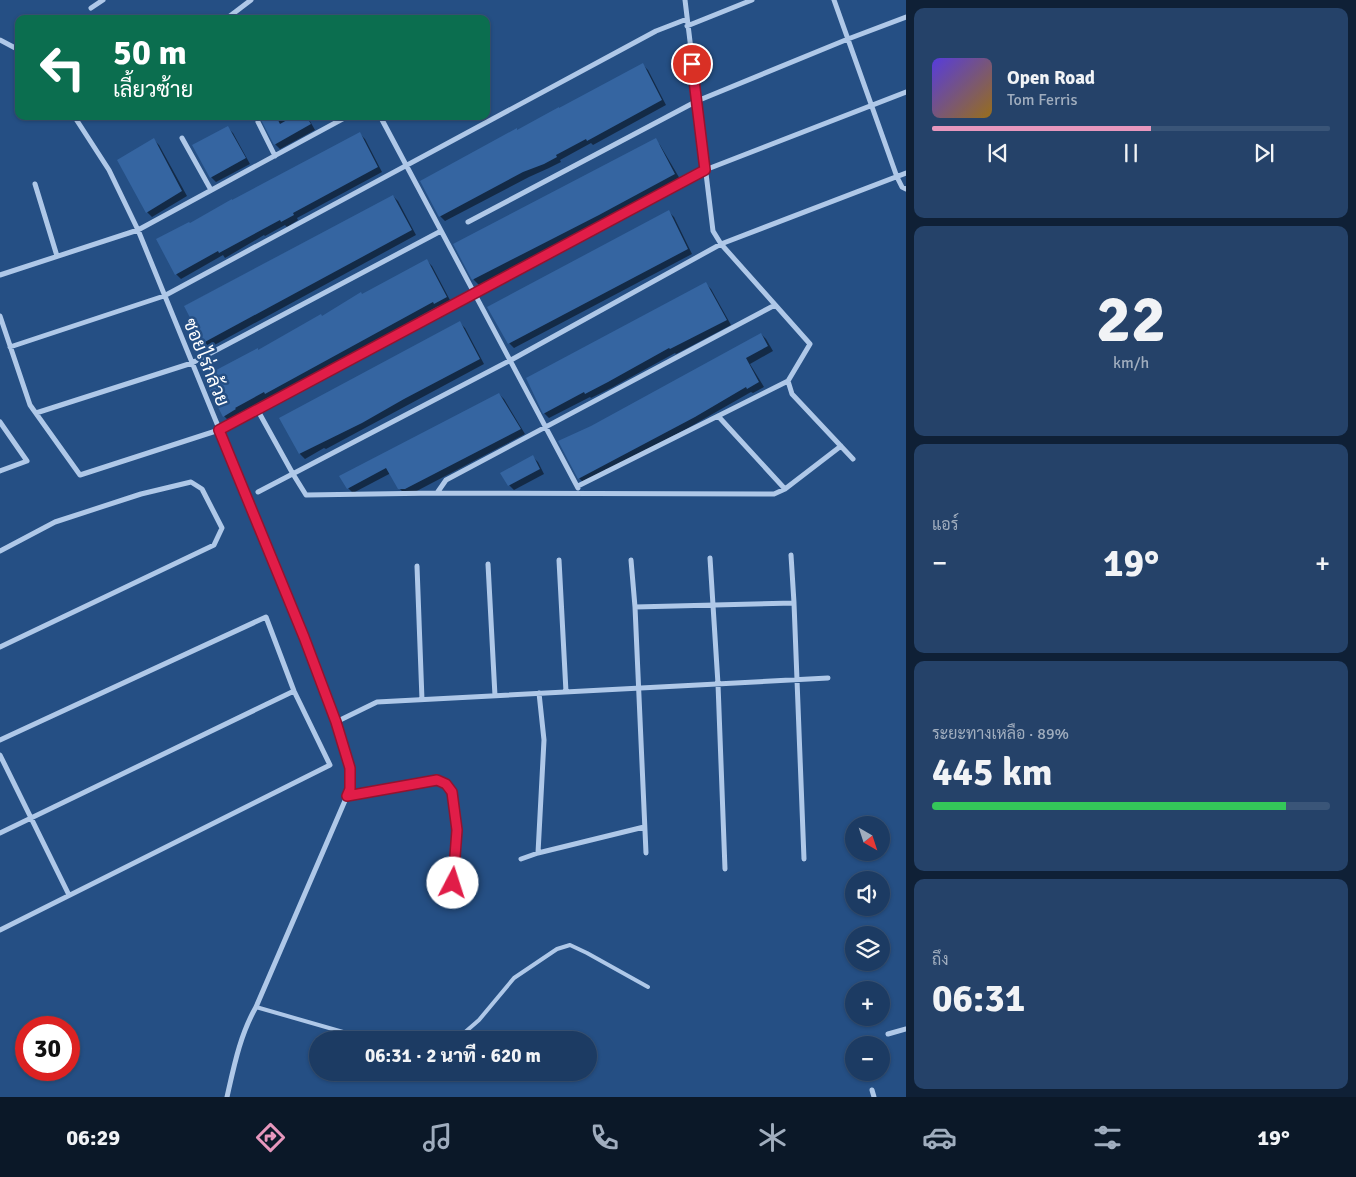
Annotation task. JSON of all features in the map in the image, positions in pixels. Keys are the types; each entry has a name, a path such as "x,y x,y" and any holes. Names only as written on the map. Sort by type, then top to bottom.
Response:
{"street":[{"path":"91,8 102,0"},
{"path":"231,15 251,0"},
{"path":"578,486 788,381 810,344 721,244 713,231 685,0"},
{"path":"687,26 752,0"},
{"path":"834,0 897,177 902,187 906,189"},
{"path":"468,222 697,101 906,17"},
{"path":"10,346 164,296 656,31 687,19"},
{"path":"0,40 15,48"},
{"path":"0,316 30,405 80,474 219,430 705,170 906,92"},
{"name":"ซอยไร่กล้วย","path":"77,120 109,170 138,230 300,628 336,722 350,768 350,789 347,796"},
{"path":"0,275 138,230 275,156 335,120"},
{"path":"382,120 578,486 578,493"},
{"path":"258,122 275,156"},
{"path":"182,138 211,190"},
{"path":"258,492 511,360 721,244 906,173"},
{"path":"35,184 57,256"},
{"path":"36,413 192,363 442,231"},
{"path":"437,493 446,480 775,305"},
{"path":"788,381 792,394 853,459"},
{"path":"257,409 306,496 437,493 774,494 785,489 841,446"},
{"path":"718,416 785,489"},
{"path":"0,421 28,462 0,470"},
{"path":"0,551 55,522 141,494 191,482 202,489 222,528 214,545 0,647"},
{"path":"791,555 804,859"},
{"path":"710,558 718,684 725,869"},
{"path":"559,560 566,692"},
{"path":"631,560 635,608 646,854"},
{"path":"488,564 495,696"},
{"path":"417,566 422,700"},
{"path":"635,608 713,604 794,603"},
{"path":"0,740 266,618 294,691 330,765 0,930"},
{"path":"336,722 378,702 828,678"},
{"path":"0,833 294,691"},
{"path":"538,853 544,740 539,694"},
{"path":"0,755 69,895"},
{"path":"227,1097 237,1051 249,1019 256,1007 347,796 437,780 446,784 452,792 457,830 451,901"},
{"path":"521,859 538,853 644,827"},
{"path":"888,1034 906,1029"},
{"path":"872,1090 874,1097"}],"lane":[{"path":"466,1031 479,1020 514,978 557,950 570,945 648,987"},
{"path":"256,1007 340,1031"}],"building":[{"path":"643,63 662,100 587,141 586,139 556,155 557,157 544,164 523,172 439,217 420,181"},
{"path":"261,120 278,120 280,124 287,120 308,120 311,124 274,145"},
{"path":"228,126 246,158 210,178 192,145"},
{"path":"360,132 378,167 293,213 294,215 281,222 280,220 219,253 218,251 175,275 156,239 190,223"},
{"path":"154,138 182,191 146,213 117,160"},
{"path":"656,138 675,174 472,280 453,244"},
{"path":"393,195 412,230 203,343 184,306"},
{"path":"669,210 688,249 508,344 487,307"},
{"path":"427,259 447,297 434,304 433,302 265,394 264,392 223,417 203,377 258,348 258,350 321,314 322,316 361,292 362,294"},
{"path":"706,282 727,320 543,414 526,378"},
{"path":"460,321 480,359 362,423 299,454 279,418"},
{"path":"761,333 768,346 746,358 759,382 747,389 746,387 695,417 578,479 558,441 591,426"},
{"path":"499,393 521,429 405,489 398,489 386,468 347,489 339,476"},
{"path":"533,455 540,469 508,486 500,473"}],"route":[{"path":"453,883 457,830 452,792 446,784 437,780 347,796 350,789 350,768 336,722 304,637 219,430 705,170 692,64"}]}
